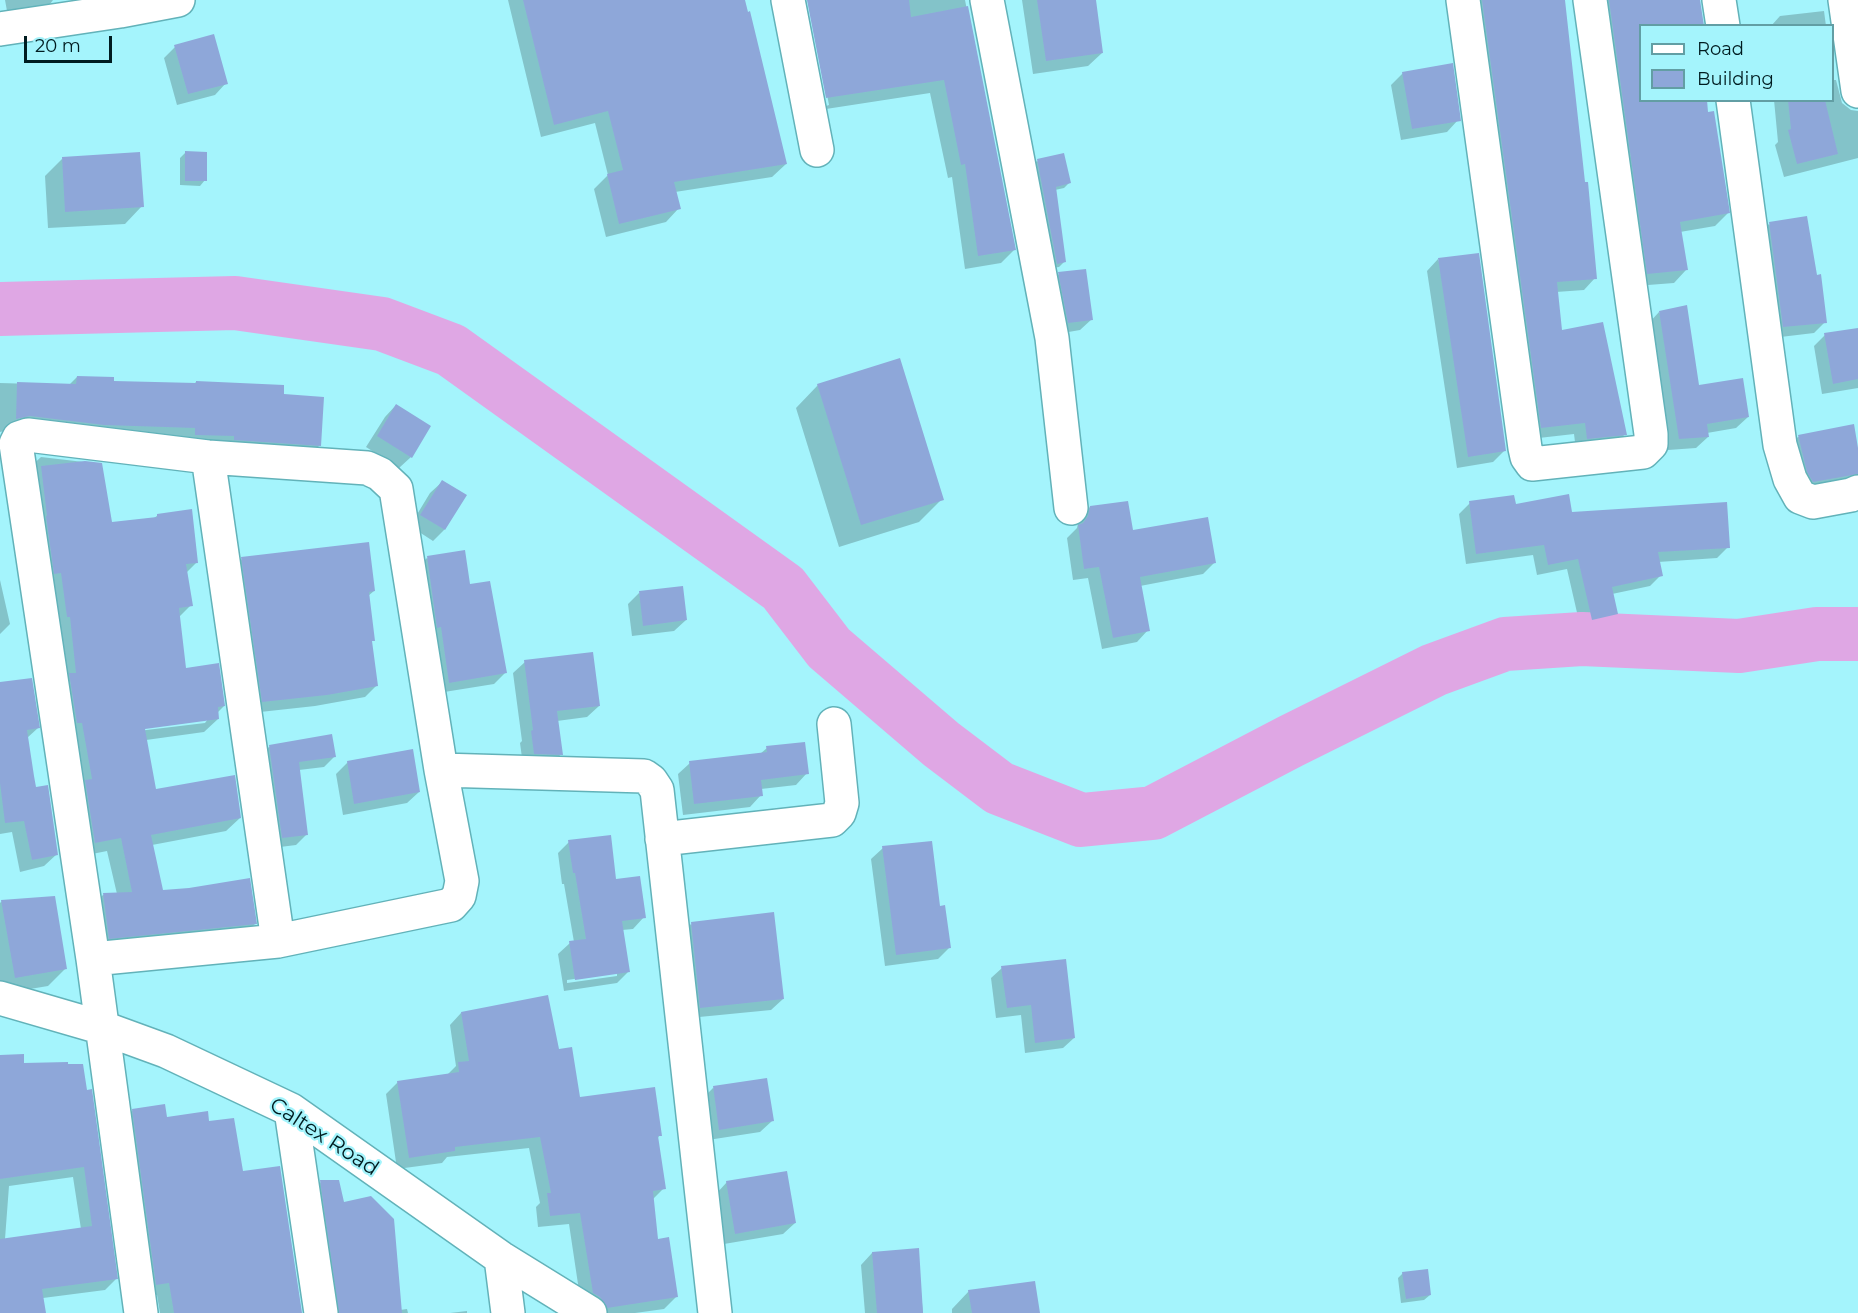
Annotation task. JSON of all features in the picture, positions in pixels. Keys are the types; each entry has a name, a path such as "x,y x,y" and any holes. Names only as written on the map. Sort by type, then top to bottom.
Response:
{"street":[{"path":"0,28 120,11 178,0"},
{"path":"788,0 817,150"},
{"path":"987,0 1052,338 1071,508"},
{"path":"1463,0 1525,448 1532,464 1643,452 1651,444 1590,0"},
{"path":"1719,0 1723,24"},
{"path":"1845,0 1858,91"},
{"path":"1733,102 1780,445 1790,479 1800,496 1813,502 1858,492"},
{"path":"93,959 278,941 451,905 459,896 462,881 441,770 396,489 380,474 368,468 208,457 28,435 19,438 16,444 103,1028 141,1313"},
{"path":"208,457 278,941"},
{"path":"662,839 832,820 842,803 834,724"},
{"path":"441,770 644,776 657,790 715,1313"},
{"name":"Caltex Road","path":"0,998 103,1028 166,1051 291,1110 501,1258 590,1313"},
{"path":"291,1110 321,1313"},
{"path":"501,1258 508,1313"}],"building":[{"path":"523,0 745,0 748,12 750,11 787,164 674,182 681,209 619,224 607,174 623,170 608,111 554,125"},
{"path":"807,0 909,0 911,17 968,6 1016,250 978,256 965,164 961,165 944,80 826,98"},
{"path":"1037,0 1096,0 1103,53 1046,61"},
{"path":"1482,0 1565,0 1585,182 1588,182 1597,279 1557,282 1562,330 1603,322 1627,435 1587,439 1585,423 1541,428"},
{"path":"1609,0 1700,0 1704,24 1639,24 1639,102 1707,102 1708,112 1714,111 1730,213 1680,222 1688,270 1647,274"},
{"path":"214,34 228,84 188,94 174,45"},
{"path":"1453,63 1461,121 1412,129 1402,72"},
{"path":"1788,102 1825,102 1838,154 1797,164 1788,130 1791,129"},
{"path":"185,151 207,152 207,181 185,181"},
{"path":"140,152 144,207 65,212 62,157"},
{"path":"1064,153 1071,183 1056,187 1066,262 1057,264 1037,159"},
{"path":"1807,216 1817,275 1821,274 1827,323 1783,327 1769,222"},
{"path":"1479,253 1506,451 1468,457 1438,258"},
{"path":"1086,269 1093,320 1068,323 1058,272"},
{"path":"1687,305 1699,385 1743,378 1749,417 1707,424 1709,437 1679,439 1659,311"},
{"path":"1858,328 1858,379 1833,384 1824,333"},
{"path":"900,358 944,500 861,525 817,384"},
{"path":"77,376 114,377 114,381 196,383 196,381 284,385 284,394 324,397 321,446 234,440 234,436 195,435 195,428 104,425 30,416 16,419 17,382 76,384"},
{"path":"396,404 431,426 412,458 377,436"},
{"path":"1854,424 1858,448 1858,474 1813,482 1807,472 1798,435"},
{"path":"85,461 102,463 112,522 157,517 157,514 192,509 198,563 186,564 193,606 179,608 186,668 219,663 225,706 218,707 219,719 145,729 156,789 235,775 241,818 151,835 163,890 250,878 257,924 109,939 103,893 132,892 121,838 95,843 85,780 92,779 82,723 77,723 69,673 76,673 70,617 67,617 61,573 54,574 41,466"},
{"path":"442,480 467,495 445,530 420,515"},
{"path":"1569,494 1572,512 1727,502 1730,548 1658,552 1663,576 1612,587 1618,614 1592,620 1578,559 1548,565 1544,545 1476,554 1469,501 1514,495 1516,504"},
{"path":"1128,501 1133,530 1208,517 1216,563 1140,577 1150,631 1113,638 1099,567 1084,569 1078,525 1083,523 1088,516 1090,506"},
{"path":"369,542 375,591 369,592 375,641 372,641 378,686 327,695 262,702 241,557"},
{"path":"465,550 470,584 490,581 507,673 449,683 441,627 437,628 427,556"},
{"path":"683,586 687,620 643,626 639,591"},
{"path":"593,652 600,706 557,711 563,755 534,754 524,660"},
{"path":"32,678 40,728 27,730 36,787 48,785 58,855 32,860 24,821 5,823 0,783 0,682"},
{"path":"332,734 336,757 299,762 308,835 282,838 269,745"},
{"path":"805,742 809,774 761,780 763,796 694,804 689,761 767,752 766,746"},
{"path":"413,749 420,792 354,804 347,761"},
{"path":"611,835 616,879 640,876 646,918 622,921 630,972 575,980 569,941 586,939 568,840"},
{"path":"932,841 940,906 945,905 951,948 896,955 882,846"},
{"path":"55,896 67,969 15,978 1,900"},
{"path":"774,912 784,999 700,1008 691,922"},
{"path":"1066,959 1075,1038 1035,1043 1031,1005 1007,1008 1001,966"},
{"path":"548,995 559,1049 572,1047 580,1097 655,1087 662,1136 658,1136 666,1189 653,1191 658,1239 669,1237 678,1297 607,1308 600,1297 593,1293 580,1213 550,1216 547,1193 551,1193 540,1137 455,1147 455,1151 409,1158 397,1081 459,1072 458,1062 469,1061 461,1012"},
{"path":"24,1054 24,1063 83,1064 87,1090 92,1089 118,1279 42,1289 46,1313 0,1313 0,1239 92,1226 84,1167 0,1179 0,1055"},
{"path":"767,1078 774,1121 719,1130 713,1086"},
{"path":"165,1104 167,1117 208,1111 209,1121 234,1118 243,1171 280,1166 302,1313 174,1313 169,1283 156,1285 132,1109"},
{"path":"787,1171 796,1223 735,1234 726,1181"},
{"path":"320,1180 339,1180 344,1202 371,1196 394,1219 402,1313 339,1313"},
{"path":"919,1248 923,1313 877,1313 872,1252"},
{"path":"1428,1269 1431,1295 1406,1299 1402,1272"},
{"path":"1035,1281 1040,1313 972,1313 968,1290"}],"waterway":[{"path":"0,309 235,303 382,324 451,350 783,588 829,648 941,744 999,788 1081,820 1153,813 1434,670 1505,644 1582,639 1739,646 1817,634 1858,634"}]}
